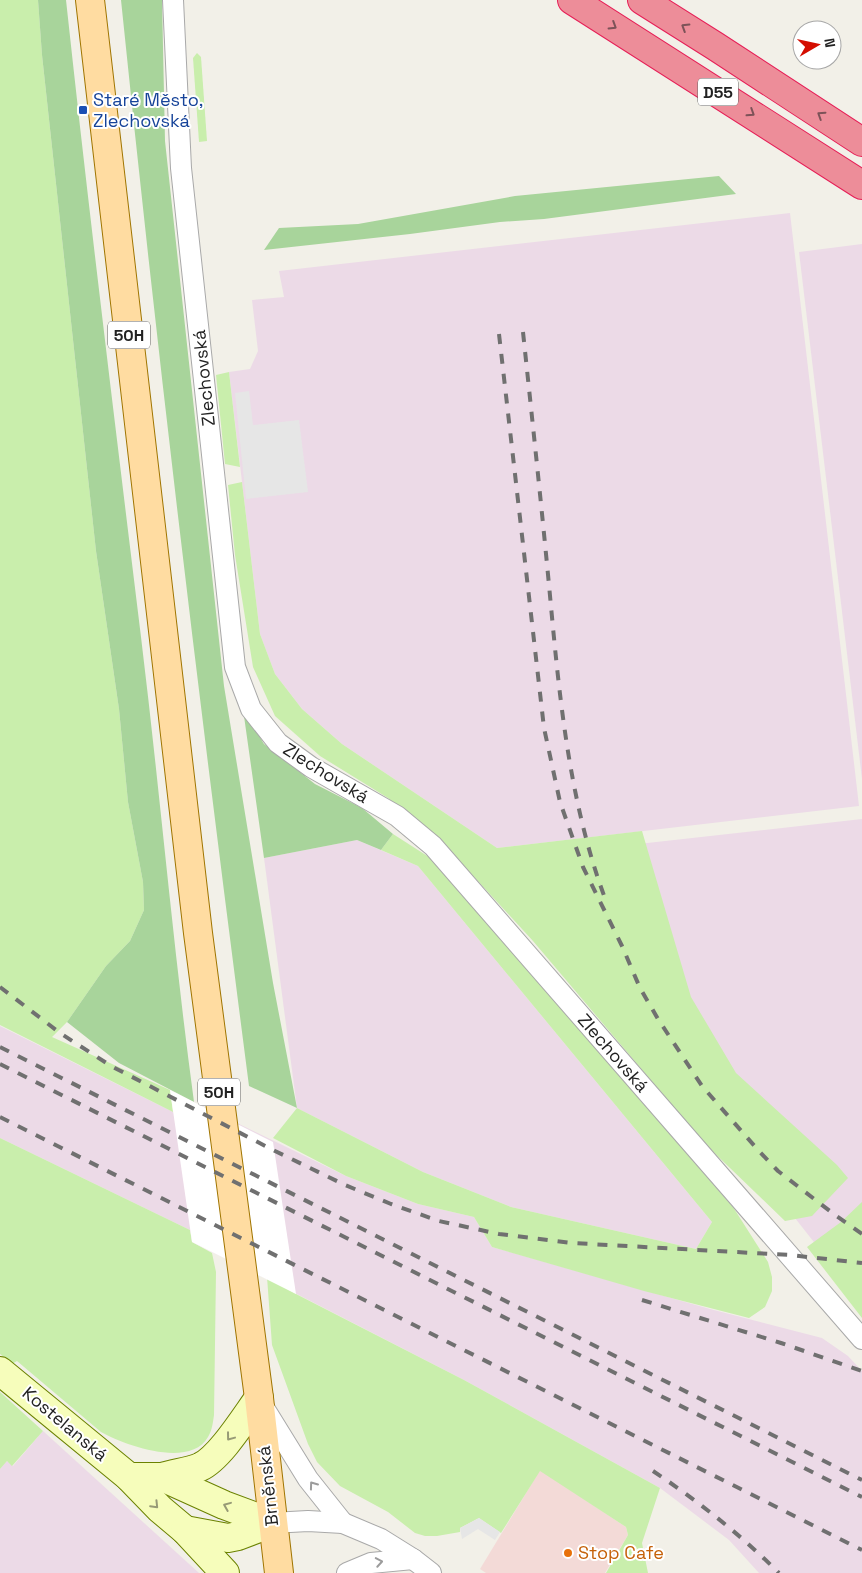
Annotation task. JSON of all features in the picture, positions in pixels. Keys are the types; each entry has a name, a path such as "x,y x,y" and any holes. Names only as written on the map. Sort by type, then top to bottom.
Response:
{"highway":[{"name":"D55","path":"572,0 862,185"},
{"name":"D55","path":"642,0 862,142"}],"main road":[{"name":"50H","path":"90,0 198,933 259,1398"},
{"name":"Kostelanská","path":"0,1371 129,1477 160,1509 185,1530 225,1573"},
{"path":"129,1477 162,1477 194,1469 207,1463 220,1450 259,1398"},
{"name":"Brněnská","path":"259,1398 279,1573"},
{"path":"162,1477 224,1506 272,1524"},
{"path":"185,1530 228,1538 272,1524"}],"street":[{"name":"Zlechovská","path":"173,0 181,168 235,667 251,708 278,743 311,767 397,816 433,846 862,1340"},
{"path":"259,1398 308,1479 343,1523"},
{"path":"272,1524 308,1521 343,1523 381,1539 414,1559 431,1573"},
{"path":"347,1573 371,1563 414,1559"}],"shaded area":[{"path":"790,213 859,806 497,848 342,744 302,709 275,674 260,634 229,372 250,369 258,351 252,300 284,297 279,271"},
{"path":"862,244 862,779 799,252"},
{"path":"249,391 253,425 299,420 308,492 246,499 235,393"},
{"path":"862,819 862,1303 585,952 504,859"},
{"path":"357,840 418,866 712,1222 696,1249 511,1207 423,1172 297,1108 264,858"},
{"path":"0,1026 173,1112 200,1105 346,1176 418,1204 474,1217 492,1247 710,1309 822,1338 848,1356 862,1371 862,1573 759,1573 729,1540 660,1488 464,1380 192,1242 190,1230 0,1138"},
{"path":"43,1431 199,1573 0,1573 0,1469 7,1461 13,1466"},
{"path":"540,1470 626,1527 628,1535 605,1573 486,1573 480,1569"},
{"path":"479,1518 500,1532 495,1540 478,1529 462,1539 460,1528"}],"green space":[{"path":"0,0 38,0 42,55 96,551 119,709 128,802 143,882 144,910 130,941 106,966 67,1022 52,1037 170,1090 173,1112 0,1025"},
{"path":"38,0 66,0 194,1102 119,1063 67,1022 106,966 130,941 144,910 143,882 128,802 119,709 96,551 42,55"},
{"path":"121,0 162,0 165,141 224,686 273,983 297,1108 249,1086 181,543"},
{"path":"197,53 201,57 207,141 199,142 193,58"},
{"path":"719,176 736,194 544,219 500,222 264,250 279,228 358,224 515,196"},
{"path":"229,372 240,467 225,464 216,375"},
{"path":"242,482 260,634 275,674 302,709 342,744 497,848 642,831 691,997 736,1073 837,1165 848,1178 812,1216 785,1221 704,1143 533,941 452,853 388,798 320,756 275,716 253,667 235,555 228,485"},
{"path":"243,709 264,744 315,784 362,808 393,834 381,850 357,840 264,858"},
{"path":"393,834 432,859 733,1207 768,1262 772,1277 772,1291 765,1307 749,1318 644,1291 492,1247 474,1217 418,1204 346,1176 273,1138 297,1108 423,1172 511,1207 696,1249 712,1222 418,866 381,850"},
{"path":"0,1138 190,1230 192,1242 212,1253 216,1272 214,1415 209,1435 199,1447 187,1452 172,1453 140,1448 111,1437 101,1432 17,1361 12,1364 0,1354"},
{"path":"862,1202 862,1318 807,1247 841,1222"},
{"path":"267,1277 296,1294 464,1380 660,1488 642,1543 648,1573 606,1573 628,1535 626,1527 540,1471 501,1533 479,1518 460,1528 460,1532 425,1536 415,1533 388,1512 340,1486 317,1462 308,1444 272,1345"},
{"path":"0,1392 43,1431 12,1466 7,1461 0,1469"}],"pier":[{"path":"170,1090 273,1142 296,1294 192,1242"}],"railway":[{"path":"523,332 561,705 582,824 606,901"},
{"path":"499,334 544,728 560,802 583,867 622,946 640,988 702,1086 778,1171 862,1234"},
{"path":"0,987 60,1033 111,1066 345,1185 439,1221 499,1234 572,1243 790,1255 862,1263"},
{"path":"0,1047 862,1480"},
{"path":"0,1064 862,1497"},
{"path":"0,1117 862,1550"},
{"path":"642,1300 781,1343 862,1371"},
{"path":"653,1471 719,1519 779,1573"}],"place":[{"name":"Staré Město, Zlechovská","path":"83,110"},
{"name":"Stop Cafe","path":"568,1553"}]}
